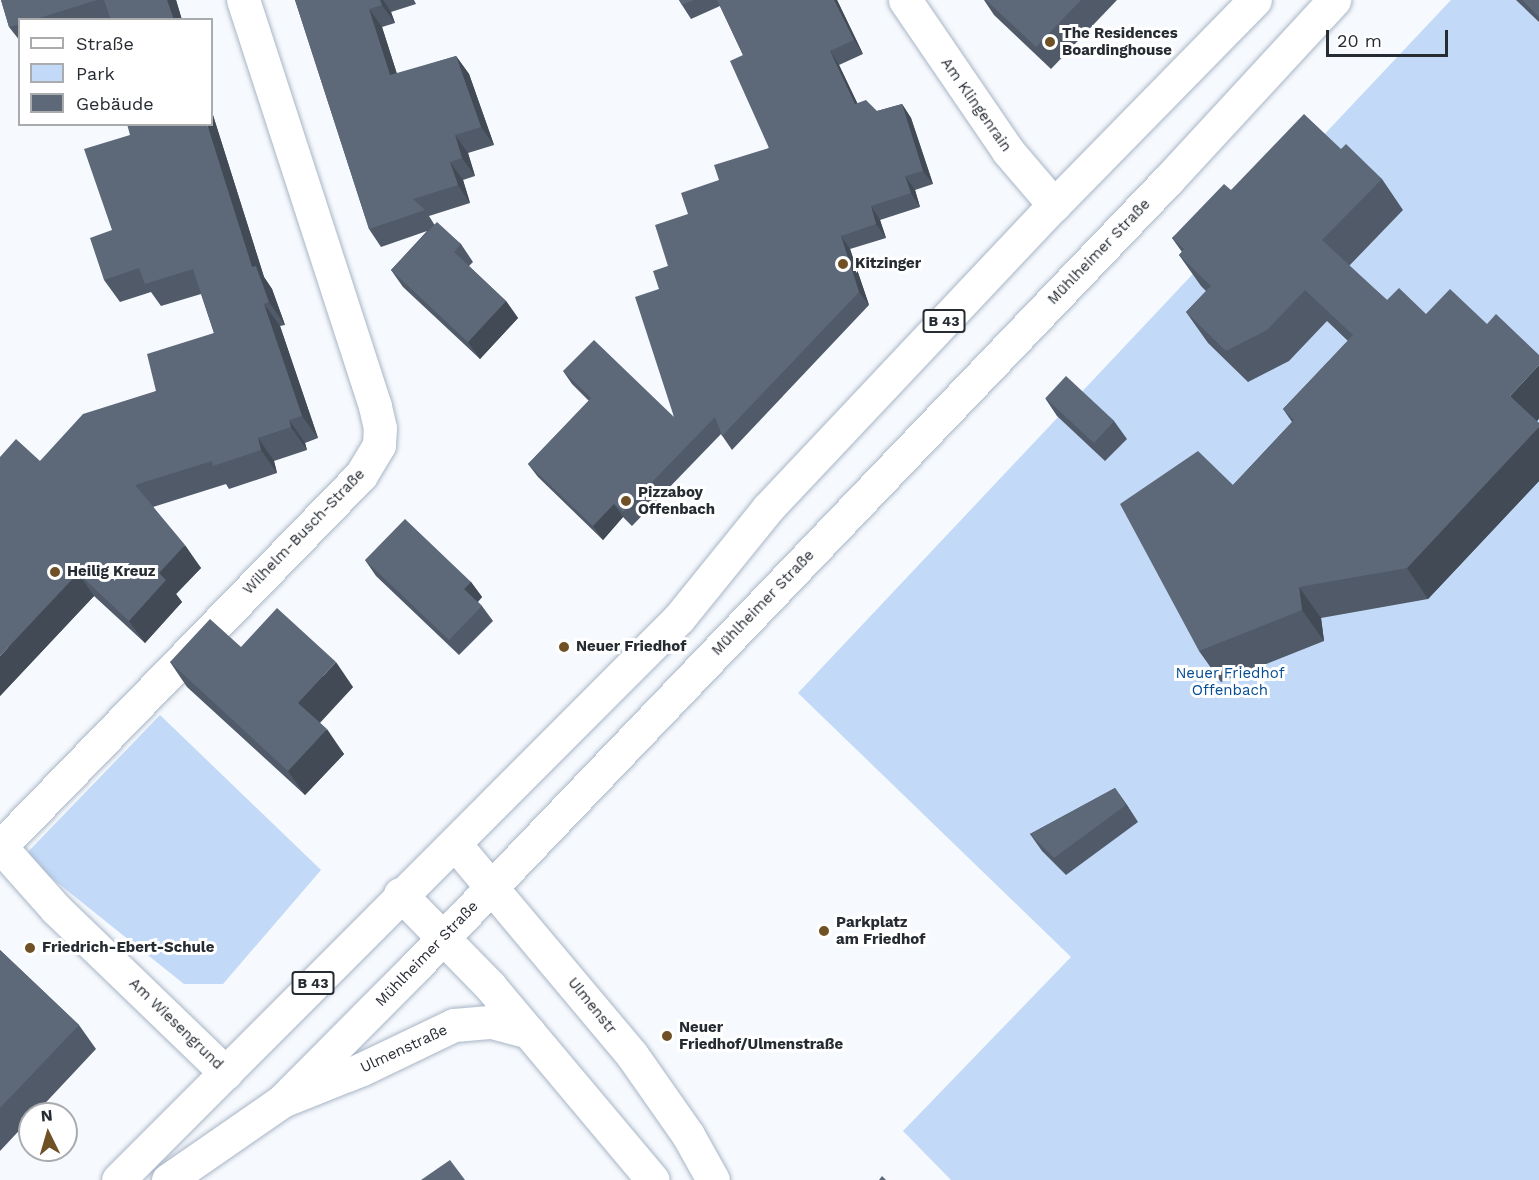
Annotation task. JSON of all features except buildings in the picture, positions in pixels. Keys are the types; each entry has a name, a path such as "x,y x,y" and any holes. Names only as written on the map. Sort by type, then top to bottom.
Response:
{"main road":[{"name":"Wilhelm-Busch-Straße","path":"0,847 361,474 379,445 380,428 375,406 243,0"},
{"name":"Am Klingenrain","path":"905,0 1008,151 1053,205"},
{"name":"B 43","path":"118,1180 400,894 455,844 679,618 768,508 1053,205 1255,0"},
{"name":"Mühlheimer Straße","path":"168,1180 282,1101 442,938 1168,180 1334,0"},
{"name":"Ulmenstr","path":"455,844 632,1055 688,1135 713,1180"},
{"name":"Am Wiesengrund","path":"0,847 56,909 226,1073"},
{"path":"400,894 529,1032 653,1180"},
{"name":"Ulmenstraße","path":"282,1101 362,1069 454,1025 492,1022 529,1032"}],"green space":[{"name":"Neuer Friedhof Offenbach","path":"1451,0 1539,0 1539,1180 951,1180 903,1131 1071,957 798,693"},
{"path":"160,715 321,870 223,984 184,984 24,856"}],"place":[{"name":"The Residences Boardinghouse","path":"1050,42"},
{"name":"Kitzinger","path":"843,264"},
{"name":"Pizzaboy Offenbach","path":"626,501"},
{"name":"Heilig Kreuz","path":"55,572"},
{"name":"Neuer Friedhof","path":"564,647"},
{"name":"Parkplatz am Friedhof","path":"824,931"},
{"name":"Friedrich-Ebert-Schule","path":"30,948"},
{"name":"Neuer Friedhof/Ulmenstraße","path":"667,1036"}]}
